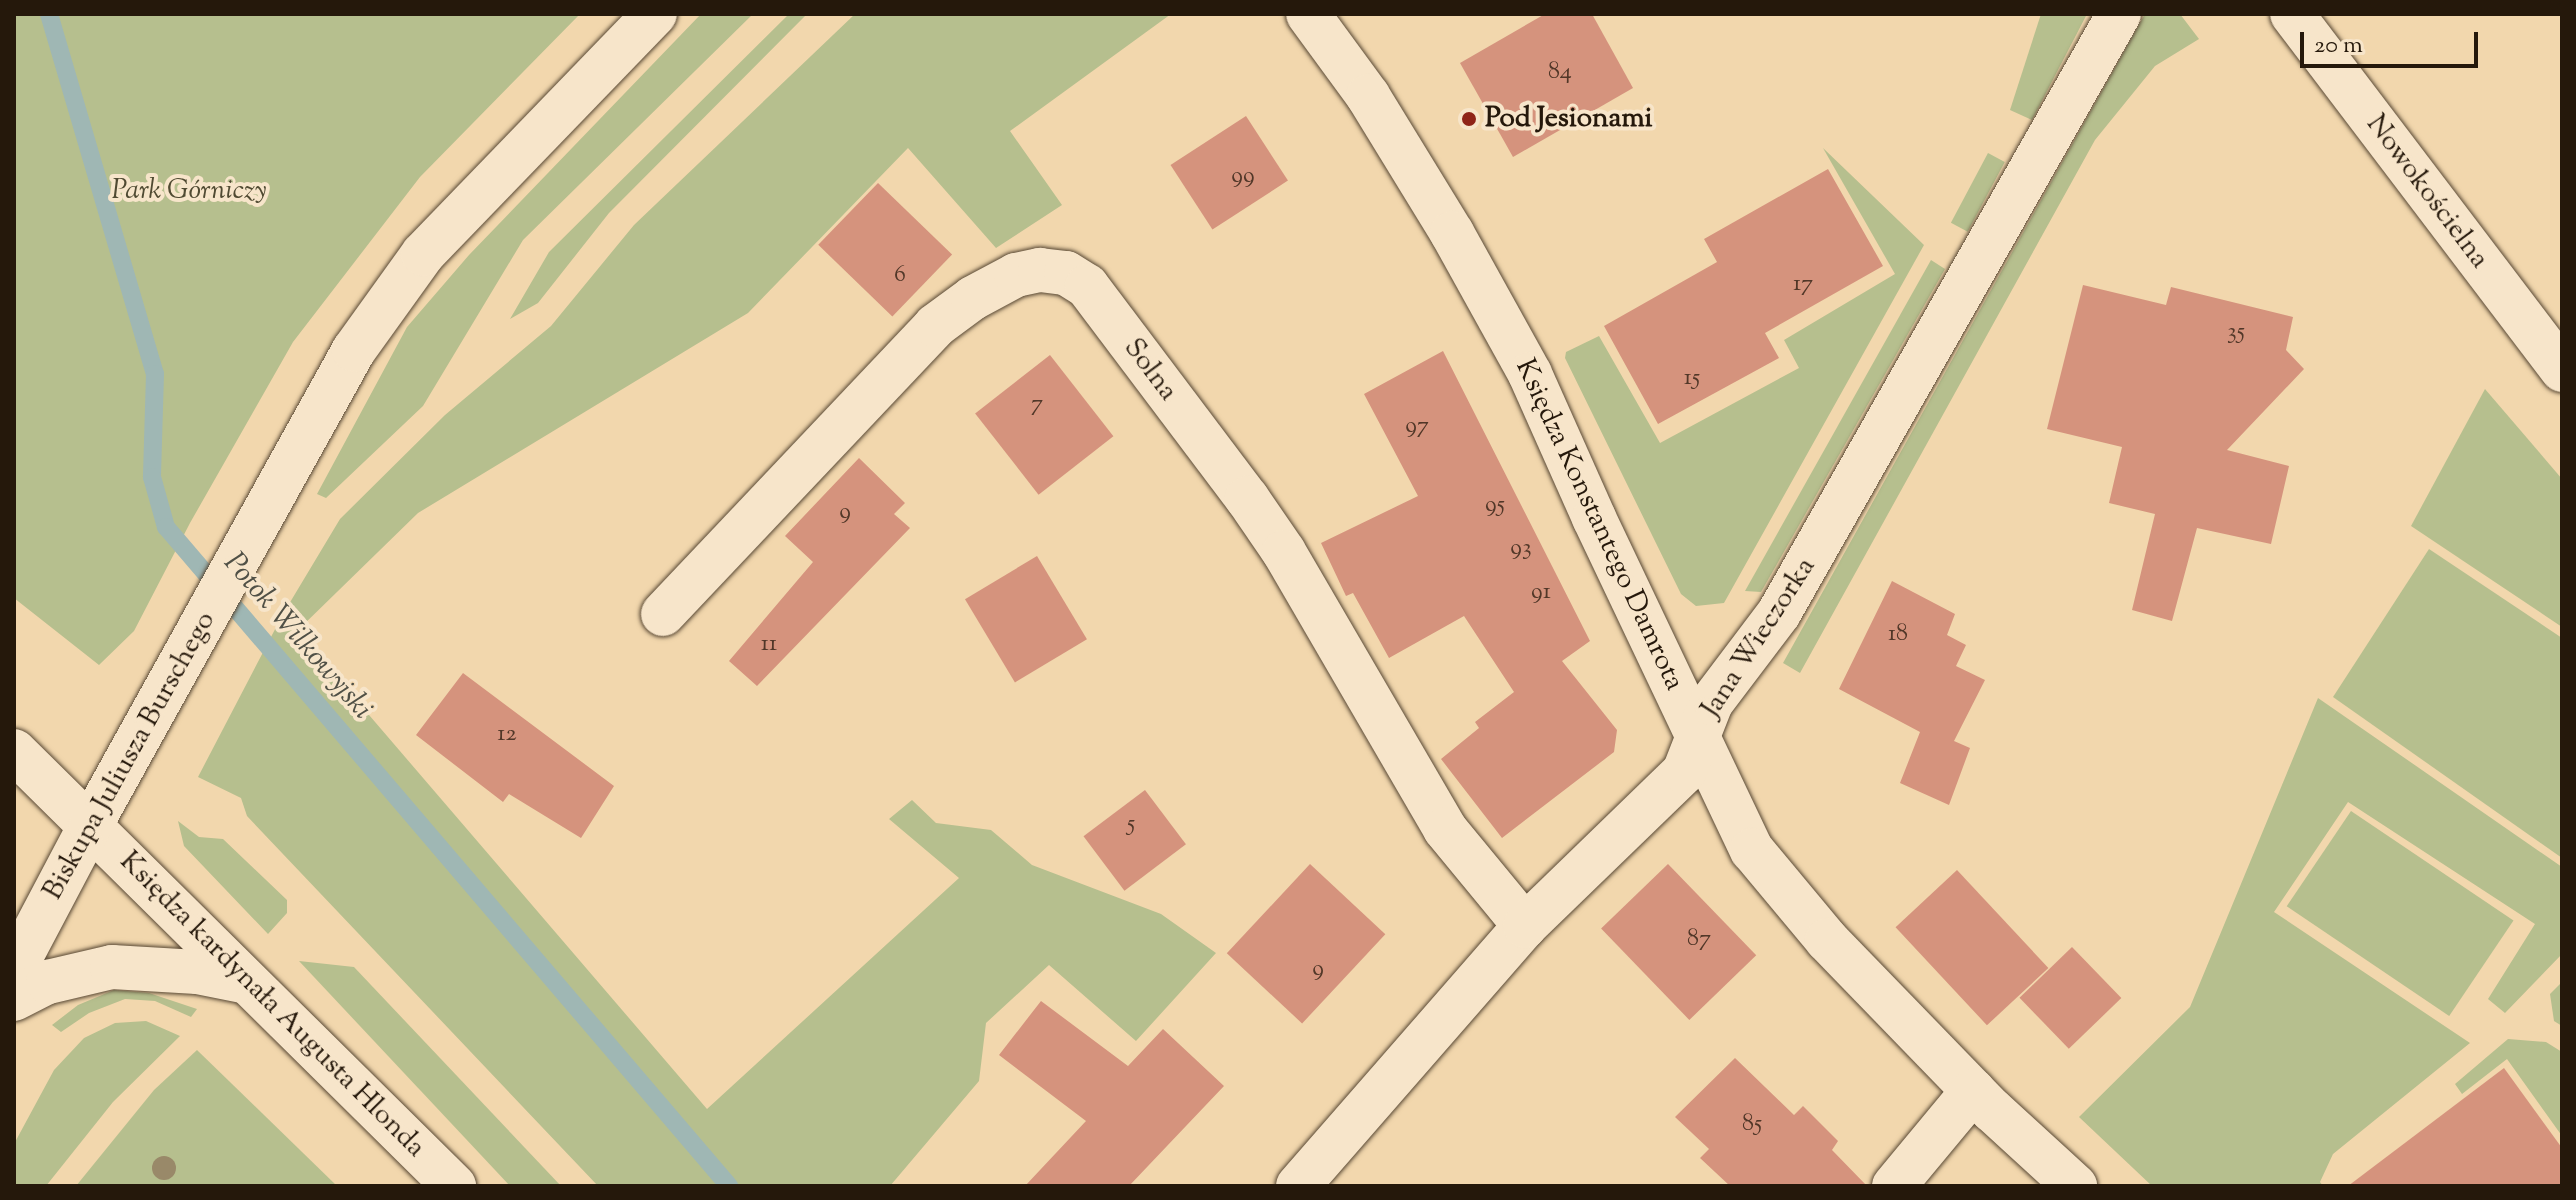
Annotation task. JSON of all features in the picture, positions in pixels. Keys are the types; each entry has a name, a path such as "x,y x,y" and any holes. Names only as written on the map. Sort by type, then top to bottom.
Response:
{"street":[{"name":"Biskupa Juliusza Burschego","path":"14,970 91,824 354,350 423,254 655,14"},
{"name":"Księdza Konstantego Damrota","path":"1308,14 1368,96 1452,233 1530,374 1594,518 1752,850 1827,940 1973,1091 2075,1186"},
{"name":"Jana Wieczorka","path":"1298,1186 1525,926 1684,772 1711,703 1779,613 2119,14"},
{"name":"Nowokościelna","path":"2292,14 2562,370"},
{"name":"Solna","path":"663,614 835,428 935,326 973,298 1016,275 1040,270 1066,273 1087,286 1247,498 1284,552 1445,829 1525,926"},
{"name":"Księdza kardynała Augusta Hlonda","path":"14,751 454,1186"},
{"path":"14,999 48,982 112,967 182,970 247,982"},
{"path":"1894,1186 1973,1091"}],"green space":[{"name":"Park Górniczy","path":"14,14 580,14 420,177 293,342 190,523 134,631 99,665 14,598"},
{"path":"701,14 753,14 523,240 423,406 326,498 317,494 407,327 469,255"},
{"path":"789,14 807,14 609,213 538,303 510,319 549,252"},
{"path":"855,14 1171,14 1010,131 1062,205 996,248 908,148 748,313 418,513 297,631 707,1109 959,878 889,819 912,800 936,823 991,830 1032,865 1161,914 1216,953 1136,1041 1049,965 986,1023 979,1081 890,1186 598,1186 247,816 241,798 198,777 283,614 340,519 445,415 551,326 634,225"},
{"path":"2041,14 2087,14 2032,120 2010,110"},
{"path":"2145,14 2180,14 2199,39 2155,66 2095,140 1800,673 1783,663"},
{"path":"1823,148 1924,245 1724,603 1696,606 1681,594 1565,358 1566,352 1599,336 1660,443 1799,368 1784,340 1895,274"},
{"path":"1988,153 2005,162 1968,232 1951,223"},
{"path":"1931,260 1945,269 1761,592 1745,591"},
{"path":"2485,389 2562,479 2562,627 2411,526"},
{"path":"2429,549 2562,638 2562,858 2333,697"},
{"path":"2318,698 2562,867 2562,954 2505,1013 2488,999 2535,924 2348,802 2274,912 2470,1043 2333,1154 2320,1182 2323,1186 2152,1186 2079,1117 2190,1007"},
{"path":"2351,811 2513,921 2449,1016 2287,906"},
{"path":"178,821 199,837 223,839 287,900 287,913 268,934 184,846"},
{"path":"299,961 354,967 561,1186 510,1186"},
{"path":"2562,982 2562,1026 2554,1021 2550,994"},
{"path":"114,990 149,993 197,1009 191,1017 155,1001 125,999 89,1013 61,1032 52,1025 78,1005"},
{"path":"146,1021 180,1036 113,1102 46,1186 14,1186 14,1144 54,1070 84,1038 115,1023"},
{"path":"2508,1039 2546,1042 2562,1052 2562,1136 2507,1059 2462,1094 2455,1084"},
{"path":"197,1050 337,1186 76,1186 154,1090"}],"building":[{"path":"1545,14 1592,14 1633,88 1513,157 1460,63"},
{"path":"1246,116 1288,181 1212,230 1171,165"},
{"path":"1828,169 1883,266 1765,333 1779,358 1658,424 1604,326 1717,262 1704,239"},
{"path":"878,183 952,255 892,316 818,245"},
{"path":"2083,285 2166,305 2171,287 2293,317 2286,350 2304,369 2227,450 2289,466 2271,544 2197,528 2172,621 2132,610 2155,514 2109,503 2122,447 2047,429"},
{"path":"1443,351 1590,641 1562,661 1617,730 1614,752 1502,838 1441,759 1479,728 1475,722 1514,692 1464,616 1389,658 1353,593 1346,596 1321,543 1418,496 1364,394"},
{"path":"1050,355 1113,436 1039,495 975,413"},
{"path":"859,458 905,503 894,514 910,528 757,686 729,661 813,562 785,536"},
{"path":"1037,556 1087,639 1015,682 965,599"},
{"path":"1892,581 1955,614 1947,635 1966,645 1956,666 1985,680 1954,741 1970,748 1949,805 1900,783 1920,732 1839,689"},
{"path":"463,673 614,786 581,838 509,794 503,802 416,735"},
{"path":"1145,790 1186,844 1124,891 1084,836"},
{"path":"1310,864 1385,934 1302,1023 1227,953"},
{"path":"1668,864 1756,955 1689,1020 1601,929"},
{"path":"1957,870 2048,968 1987,1025 1896,927"},
{"path":"2072,947 2121,998 2069,1049 2019,998"},
{"path":"1041,1001 1128,1066 1163,1029 1224,1086 1129,1186 1025,1186 1086,1121 999,1055"},
{"path":"1735,1058 1794,1115 1803,1106 1838,1141 1832,1150 1867,1186 1730,1186 1700,1158 1709,1149 1675,1117"},
{"path":"2504,1068 2562,1148 2562,1186 2348,1186"}],"waterway":[{"name":"Potok Wilkowyjski","path":"49,14 155,374 152,477 166,527 729,1186"}],"place":[{"name":"Pod Jesionami","path":"1469,119"}]}
